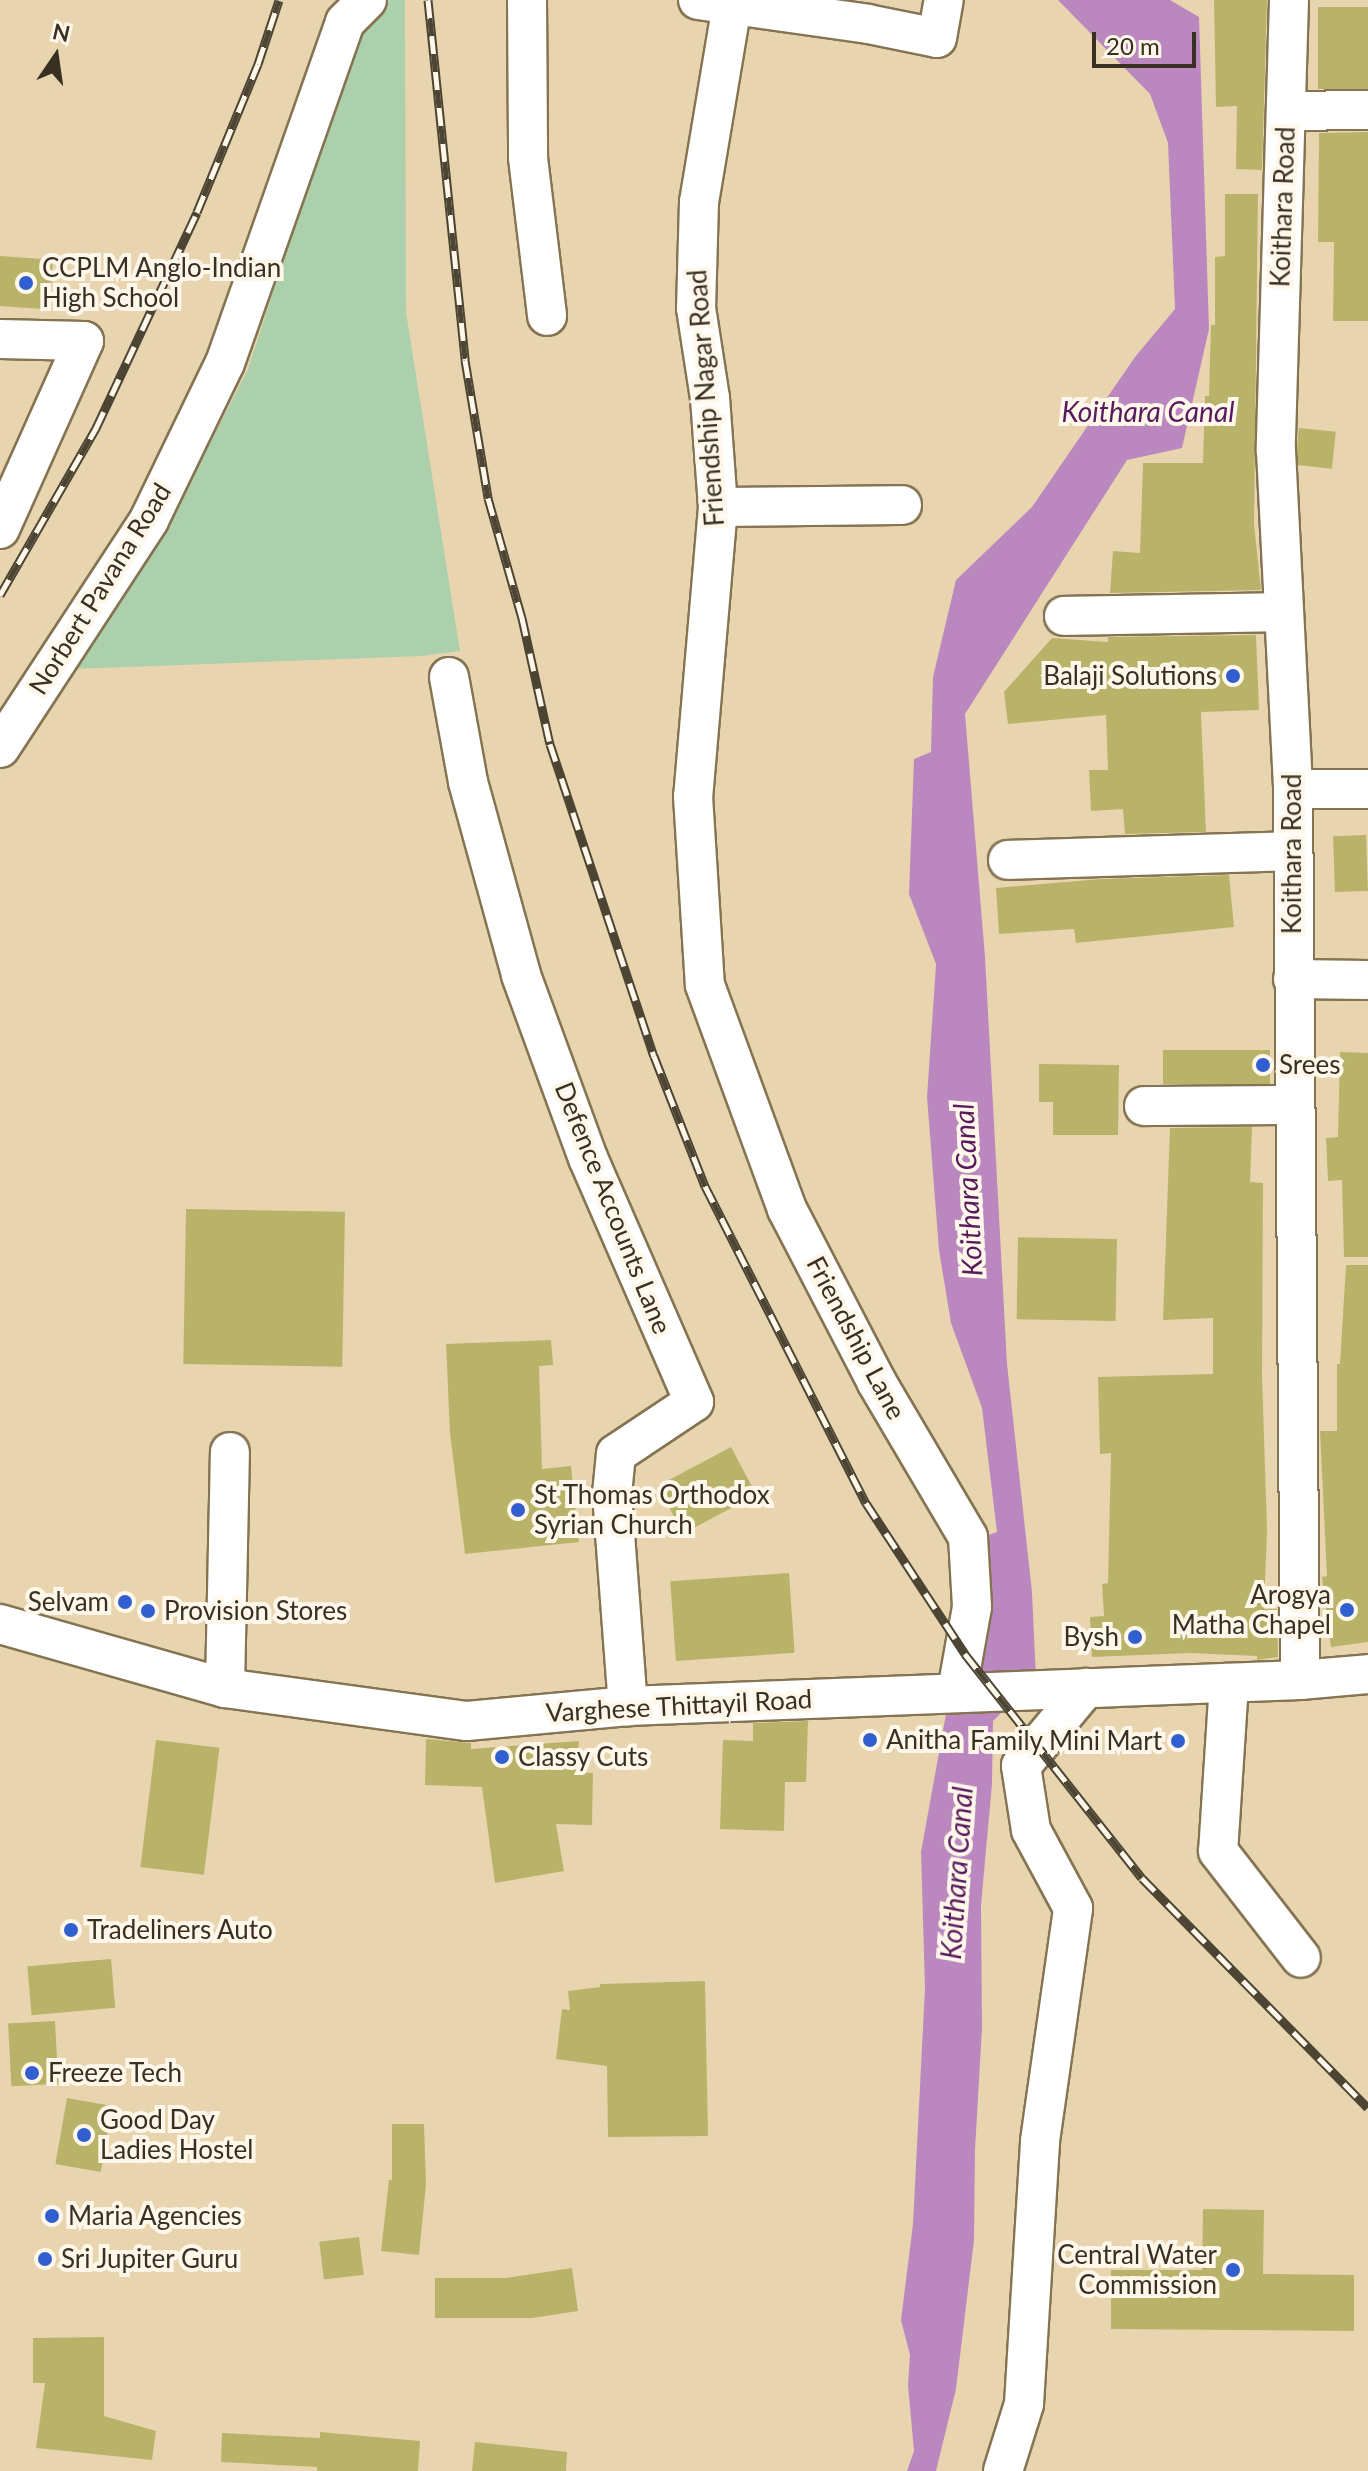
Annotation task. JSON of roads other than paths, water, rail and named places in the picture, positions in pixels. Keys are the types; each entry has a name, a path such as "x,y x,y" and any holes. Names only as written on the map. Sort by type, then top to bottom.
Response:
{"street":[{"path":"527,0 528,158 547,316"},
{"name":"Friendship Nagar Road","path":"705,985 693,796 718,507 710,398 696,308 699,202 715,3 868,24 937,38 944,0"},
{"path":"1286,111 1289,0"},
{"name":"Norbert Pavana Road","path":"4,750 149,520 225,363 356,11"},
{"name":"Koithara Road","path":"1300,1680 1293,789 1276,451 1286,111 1368,110"},
{"path":"0,339 84,341 0,529"},
{"path":"718,507 902,505"},
{"path":"1064,616 1284,612"},
{"name":"Defence Accounts Lane","path":"449,677 468,782 521,975 588,1158 694,1402 616,1454 612,1494 628,1706"},
{"path":"1293,789 1368,789"},
{"path":"1008,860 1293,851"},
{"path":"1293,979 1368,980"},
{"name":"Friendship Lane","path":"705,985 787,1209 876,1381 968,1537 972,1607 957,1691"},
{"path":"1144,1106 1294,1105"},
{"path":"225,1688 230,1452"},
{"name":"Varghese Thittayil Road","path":"0,1624 225,1688 467,1721 628,1706 1300,1680 1368,1674"},
{"path":"1229,1683 1218,1851 1301,1958"},
{"path":"1003,2471 1024,2404 1040,2141 1073,1908 1031,1830 1021,1766 1086,1688"}],"water":[{"name":"Koithara Canal","path":"1058,0 1170,0 1199,17 1209,329 1182,448 1127,460 965,714 985,957 1007,1364 1032,1592 1036,1678 993,1721 992,1784 981,1905 982,2028 974,2240 956,2389 936,2471 907,2471 914,2451 908,2385 910,2355 901,2320 913,2224 925,1988 921,1852 948,1703 974,1702 989,1633 979,1538 997,1532 982,1408 951,1323 939,1250 927,1097 936,964 909,894 914,759 931,752 933,677 956,580 1032,507 1135,357 1175,309 1168,143 1150,94"}],"railway":[{"path":"0,595 96,428 197,212 258,64 279,0"},
{"path":"428,0 465,360 488,498 522,618 550,744 654,1056 705,1186 866,1503 965,1654 1142,1878 1368,2108"}],"place":[{"name":"CCPLM Anglo-Indian High School","path":"26,283"},
{"name":"Balaji Solutions","path":"1233,676"},
{"name":"Srees","path":"1263,1065"},
{"name":"St Thomas Orthodox Syrian Church","path":"518,1510"},
{"name":"Selvam","path":"125,1602"},
{"name":"Arogya Matha Chapel","path":"1347,1610"},
{"name":"Provision Stores","path":"148,1611"},
{"name":"Bysh","path":"1135,1637"},
{"name":"Anitha","path":"870,1740"},
{"name":"Family Mini Mart","path":"1178,1741"},
{"name":"Classy Cuts","path":"502,1757"},
{"name":"Tradeliners Auto","path":"71,1930"},
{"name":"Freeze Tech","path":"32,2073"},
{"name":"Good Day Ladies Hostel","path":"84,2135"},
{"name":"Maria Agencies","path":"52,2216"},
{"name":"Sri Jupiter Guru","path":"45,2259"},
{"name":"Central Water Commission","path":"1233,2270"}]}
